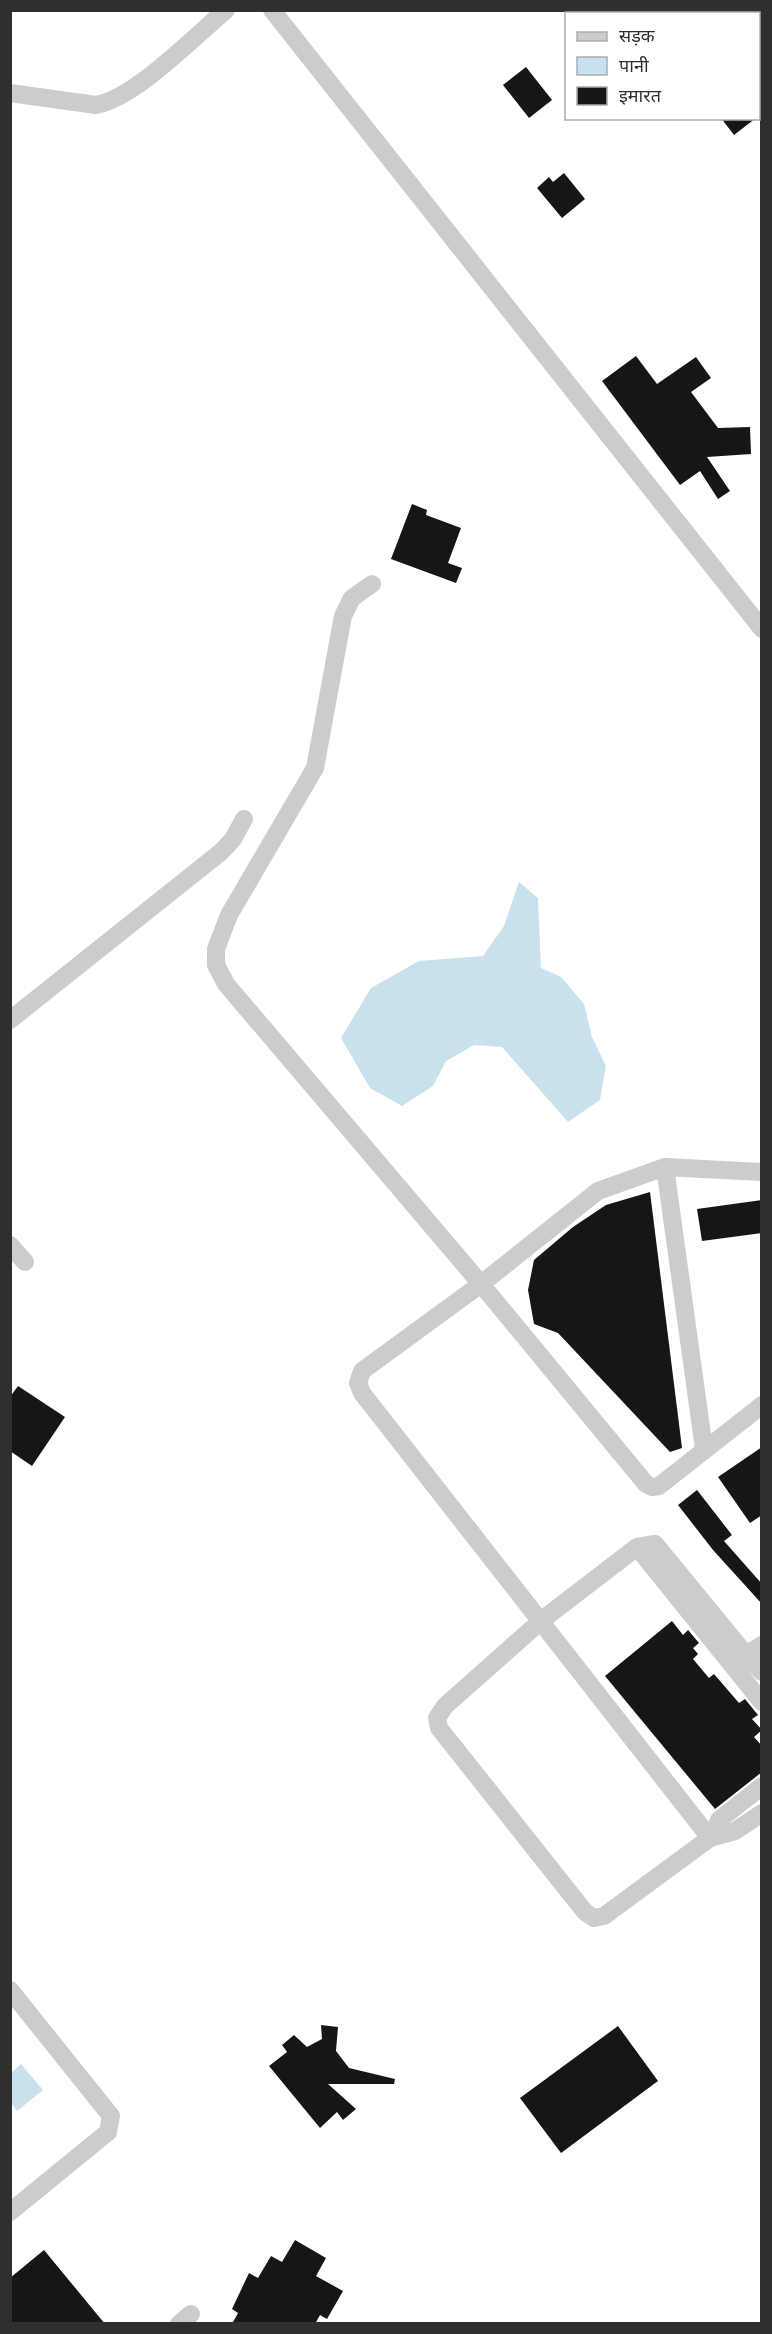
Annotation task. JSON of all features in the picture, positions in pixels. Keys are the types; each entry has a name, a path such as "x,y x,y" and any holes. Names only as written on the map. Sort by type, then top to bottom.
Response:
{"street":[{"path":"10,93 96,105 109,103 152,73 226,10"},
{"path":"272,10 762,629"},
{"path":"372,584 352,598 343,616 315,768 229,915 216,949 216,965 226,984 481,1284 646,1484 652,1487 659,1486 762,1405"},
{"path":"10,1020 222,852 233,839 244,819"},
{"path":"665,1167 704,1449"},
{"path":"711,1837 362,1393 358,1383 362,1371 481,1284 598,1191 665,1167 762,1172"},
{"path":"10,1245 25,1262"},
{"path":"762,1672 754,1650 655,1544 637,1547 542,1620 445,1706 437,1718 439,1728 585,1912 594,1918 604,1916 711,1837 735,1831 762,1813"},
{"path":"637,1547 762,1701"},
{"path":"711,1837 719,1820 762,1786"},
{"path":"10,1990 111,2116 112,2123 108,2132 10,2212"}],"water":[{"path":"519,882 538,898 541,968 561,977 584,1004 592,1037 606,1066 600,1100 568,1122 502,1047 474,1045 446,1061 433,1086 402,1106 370,1088 341,1038 371,988 419,961 483,956 504,926"},
{"path":"21,2064 43,2090 17,2111 11,2103 11,2073"}],"building":[{"path":"526,67 552,100 529,118 503,85"},
{"path":"723,120 753,120 734,135"},
{"path":"564,173 585,199 562,218 537,188 549,177 553,182"},
{"path":"636,356 657,384 696,357 711,378 691,392 718,428 750,427 751,454 707,457 730,491 718,499 700,471 680,485 602,381"},
{"path":"412,504 427,510 426,515 461,528 448,563 462,568 456,583 391,559"},
{"path":"650,1192 682,1448 670,1452 558,1333 534,1324 528,1290 534,1260 573,1227 606,1205"},
{"path":"762,1200 762,1233 702,1241 697,1209"},
{"path":"18,1386 65,1417 32,1466 10,1451 10,1397"},
{"path":"762,1447 762,1515 750,1523 718,1477"},
{"path":"697,1490 732,1535 724,1541 762,1584 762,1604 713,1550 678,1505"},
{"path":"672,1621 683,1635 688,1630 699,1643 693,1648 698,1654 693,1659 709,1678 714,1674 739,1703 745,1699 758,1715 752,1719 762,1730 754,1737 762,1746 762,1772 715,1809 605,1676"},
{"path":"321,2025 338,2027 336,2051 349,2068 395,2079 394,2084 328,2084 356,2109 343,2120 337,2112 320,2128 269,2066 287,2052 282,2045 294,2035 307,2047 322,2039"},
{"path":"618,2026 658,2081 561,2153 520,2098"},
{"path":"295,2240 326,2258 316,2276 343,2291 327,2319 320,2315 315,2324 232,2324 238,2313 232,2309 249,2273 258,2278 271,2256 282,2262"},
{"path":"44,2250 105,2324 10,2324 10,2278"}]}
